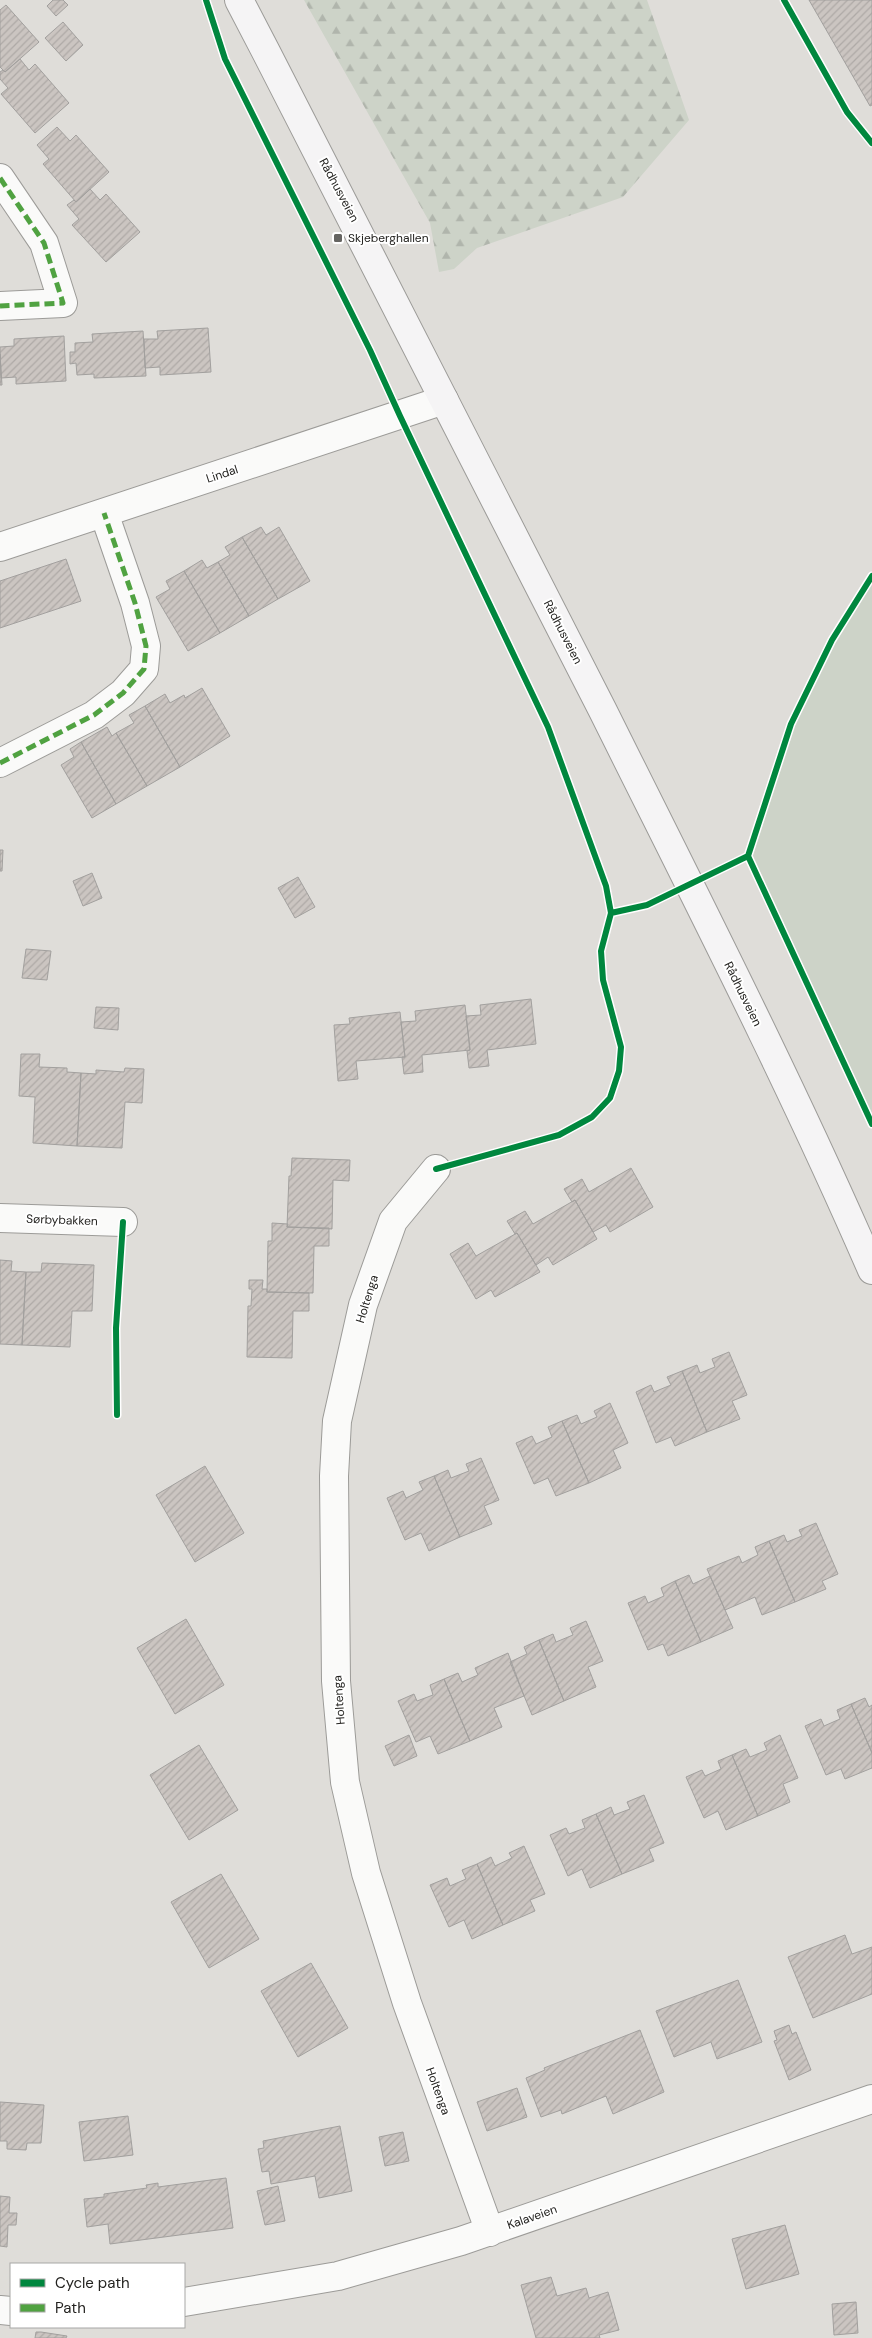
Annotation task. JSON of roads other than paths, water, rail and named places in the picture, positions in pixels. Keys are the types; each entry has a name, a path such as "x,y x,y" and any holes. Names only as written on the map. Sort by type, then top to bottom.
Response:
{"street":[{"name":"Rådhusveien","path":"240,0 401,310 444,400 679,864 822,1155 872,1270"},
{"path":"0,178 44,243 63,302 0,306"},
{"name":"Lindal","path":"0,546 444,400"},
{"path":"0,763 94,715 123,693 144,669 146,646 135,603 104,513"},
{"name":"Holtenga","path":"436,1169 393,1221 363,1305 337,1421 334,1476 336,1681 346,1782 366,1873 407,2003 490,2232"},
{"name":"Sørbybakken","path":"0,1218 123,1222"},
{"name":"Kalaveien","path":"185,2302 338,2276 490,2232 872,2100"}],"place":[{"name":"Skjeberghallen","path":"338,238"}]}
